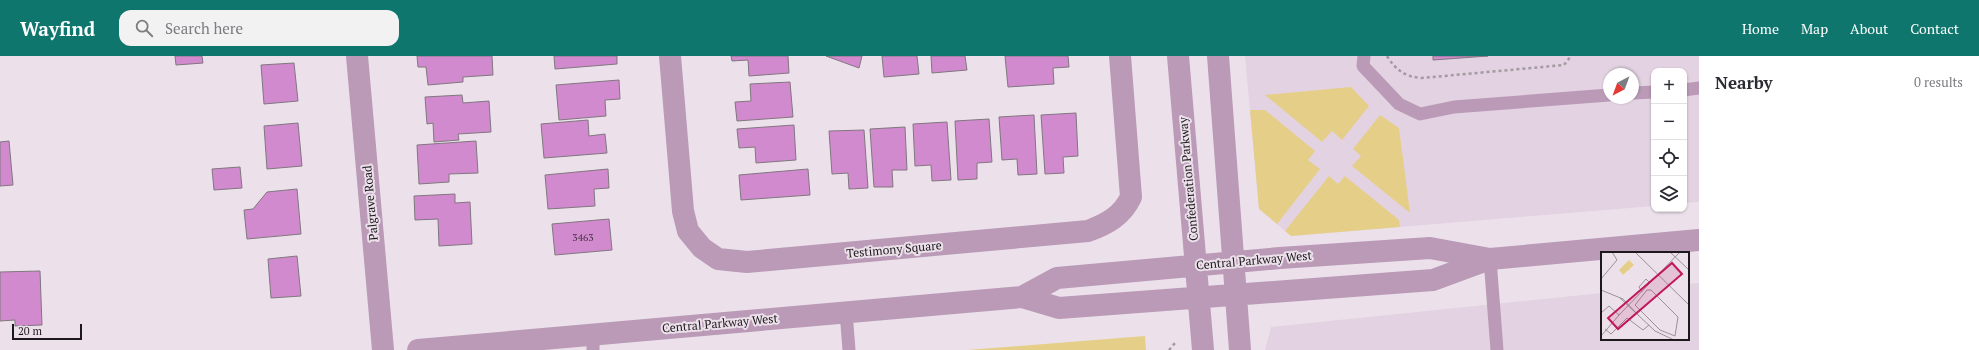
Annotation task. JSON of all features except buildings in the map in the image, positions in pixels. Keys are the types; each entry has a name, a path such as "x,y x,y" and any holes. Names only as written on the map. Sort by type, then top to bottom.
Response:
{"street":[{"name":"Palgrave Road","path":"357,56 383,350"},
{"name":"Testimony Square","path":"670,56 684,211 688,231 702,248 718,259 747,262 1088,231 1108,223 1125,208 1131,197 1120,56"},
{"name":"Confederation Parkway","path":"1178,56 1203,350"},
{"path":"1218,56 1240,350"},
{"name":"Central Parkway West","path":"418,350 593,342 846,312 1022,297 1060,308 1237,296 1433,280 1490,259 1699,240"},
{"name":"Central Parkway West","path":"1022,297 1058,278 1195,265 1430,248 1490,259"}],"lane":[{"path":"1364,56 1362,66 1384,89 1399,104 1420,114 1454,107 1603,95"},
{"path":"1687,90 1699,88"},
{"path":"1639,93 1651,92"},
{"path":"1490,259 1497,350"},
{"path":"846,312 850,350"}],"path":[{"path":"1386,56 1395,68 1410,77 1422,78 1564,65 1571,56"},
{"path":"1169,350 1175,343"}],"shaded area":[{"path":"1245,56 1699,56 1699,202 1687,203 1687,68 1651,68 1651,206 1291,236 1259,209"},
{"path":"1351,87 1369,106 1342,140 1332,131 1322,142 1265,95"},
{"path":"1250,110 1265,110 1315,151 1308,160 1320,169 1277,224 1259,209"},
{"path":"1380,115 1399,128 1410,213 1352,166 1361,156 1353,149"},
{"path":"1329,176 1338,184 1345,176 1399,220 1400,227 1291,236 1285,231"},
{"path":"1699,283 1699,350 1265,350 1271,327 1601,293 1601,340 1689,340 1689,284"},
{"path":"1145,336 1146,350 967,350"}]}
